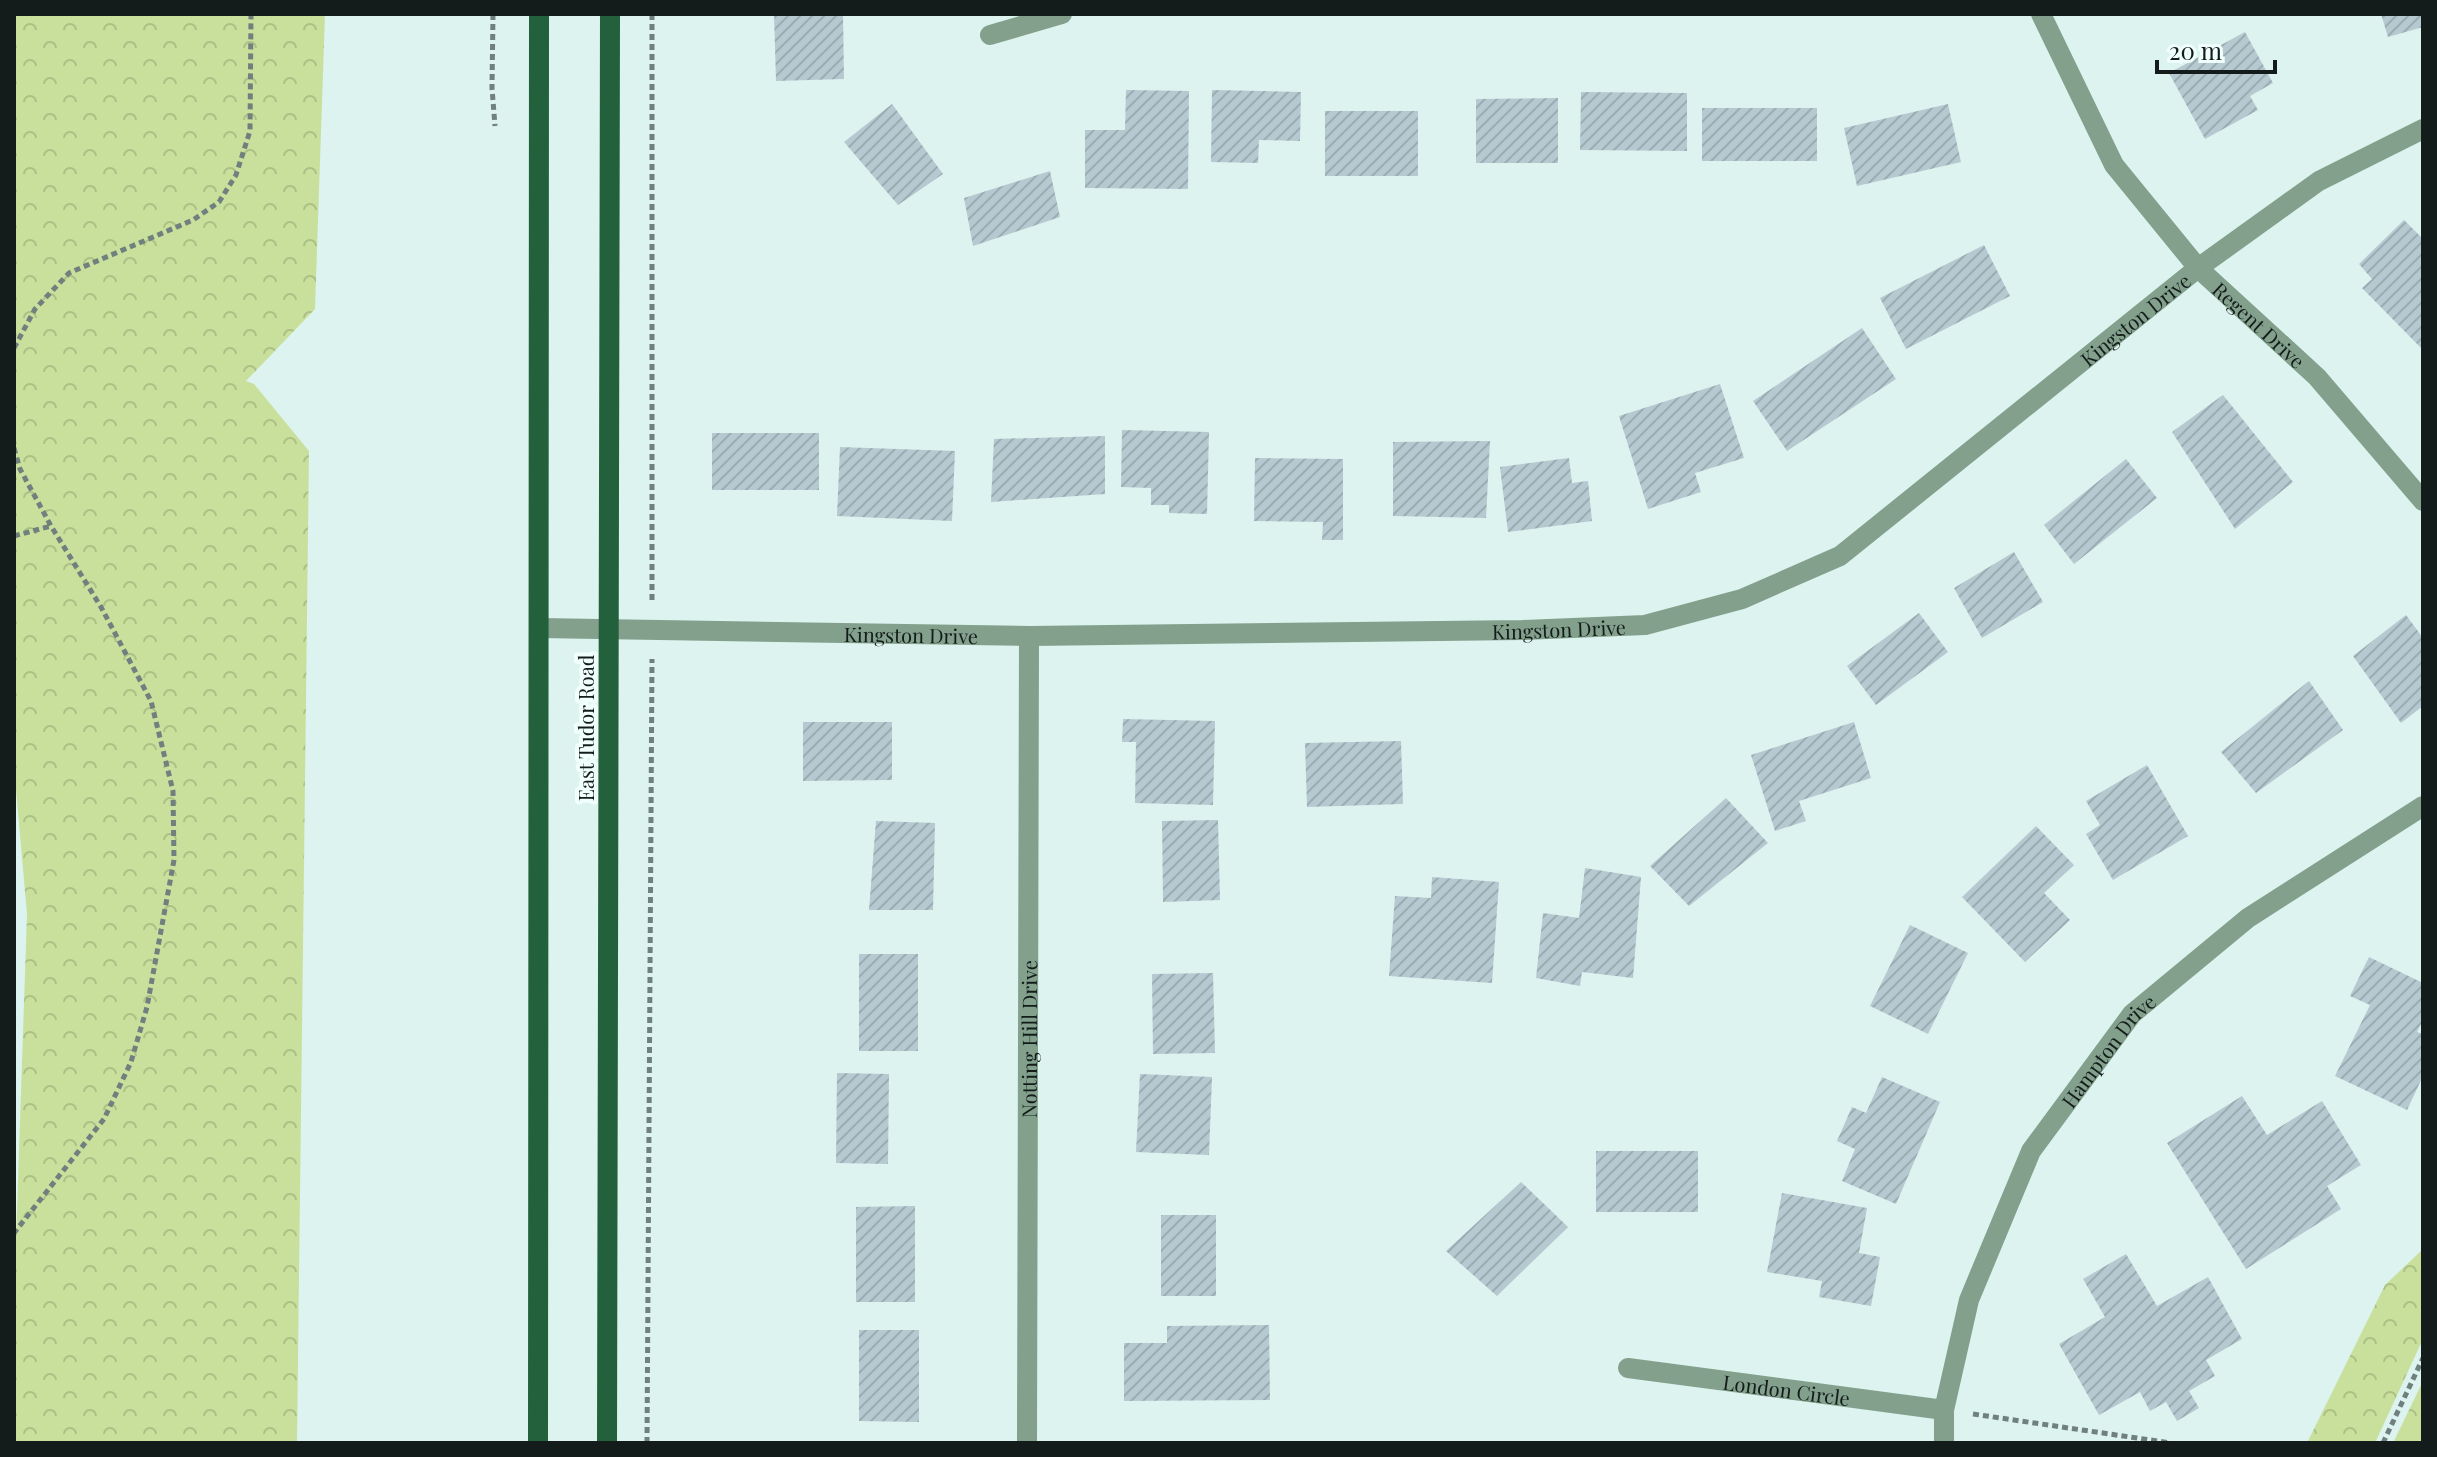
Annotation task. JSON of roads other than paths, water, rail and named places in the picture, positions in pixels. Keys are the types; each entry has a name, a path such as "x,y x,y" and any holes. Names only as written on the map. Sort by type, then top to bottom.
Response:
{"main road":[{"path":"538,1443 539,14"},
{"name":"East Tudor Road","path":"607,1443 610,14"}],"street":[{"path":"990,35 1062,14"},
{"name":"Regent Drive","path":"2041,14 2114,165 2198,268 2317,377 2423,501"},
{"name":"Kingston Drive","path":"539,628 1029,636 1523,630 1645,625 1742,599 1840,556 2198,268 2319,181 2423,129"},
{"name":"Notting Hill Drive","path":"1027,1443 1029,636"},
{"name":"Hampton Drive","path":"1944,1443 1944,1410 1969,1300 2031,1151 2132,1014 2248,918 2423,806"},
{"name":"London Circle","path":"1628,1368 1944,1410"}]}
